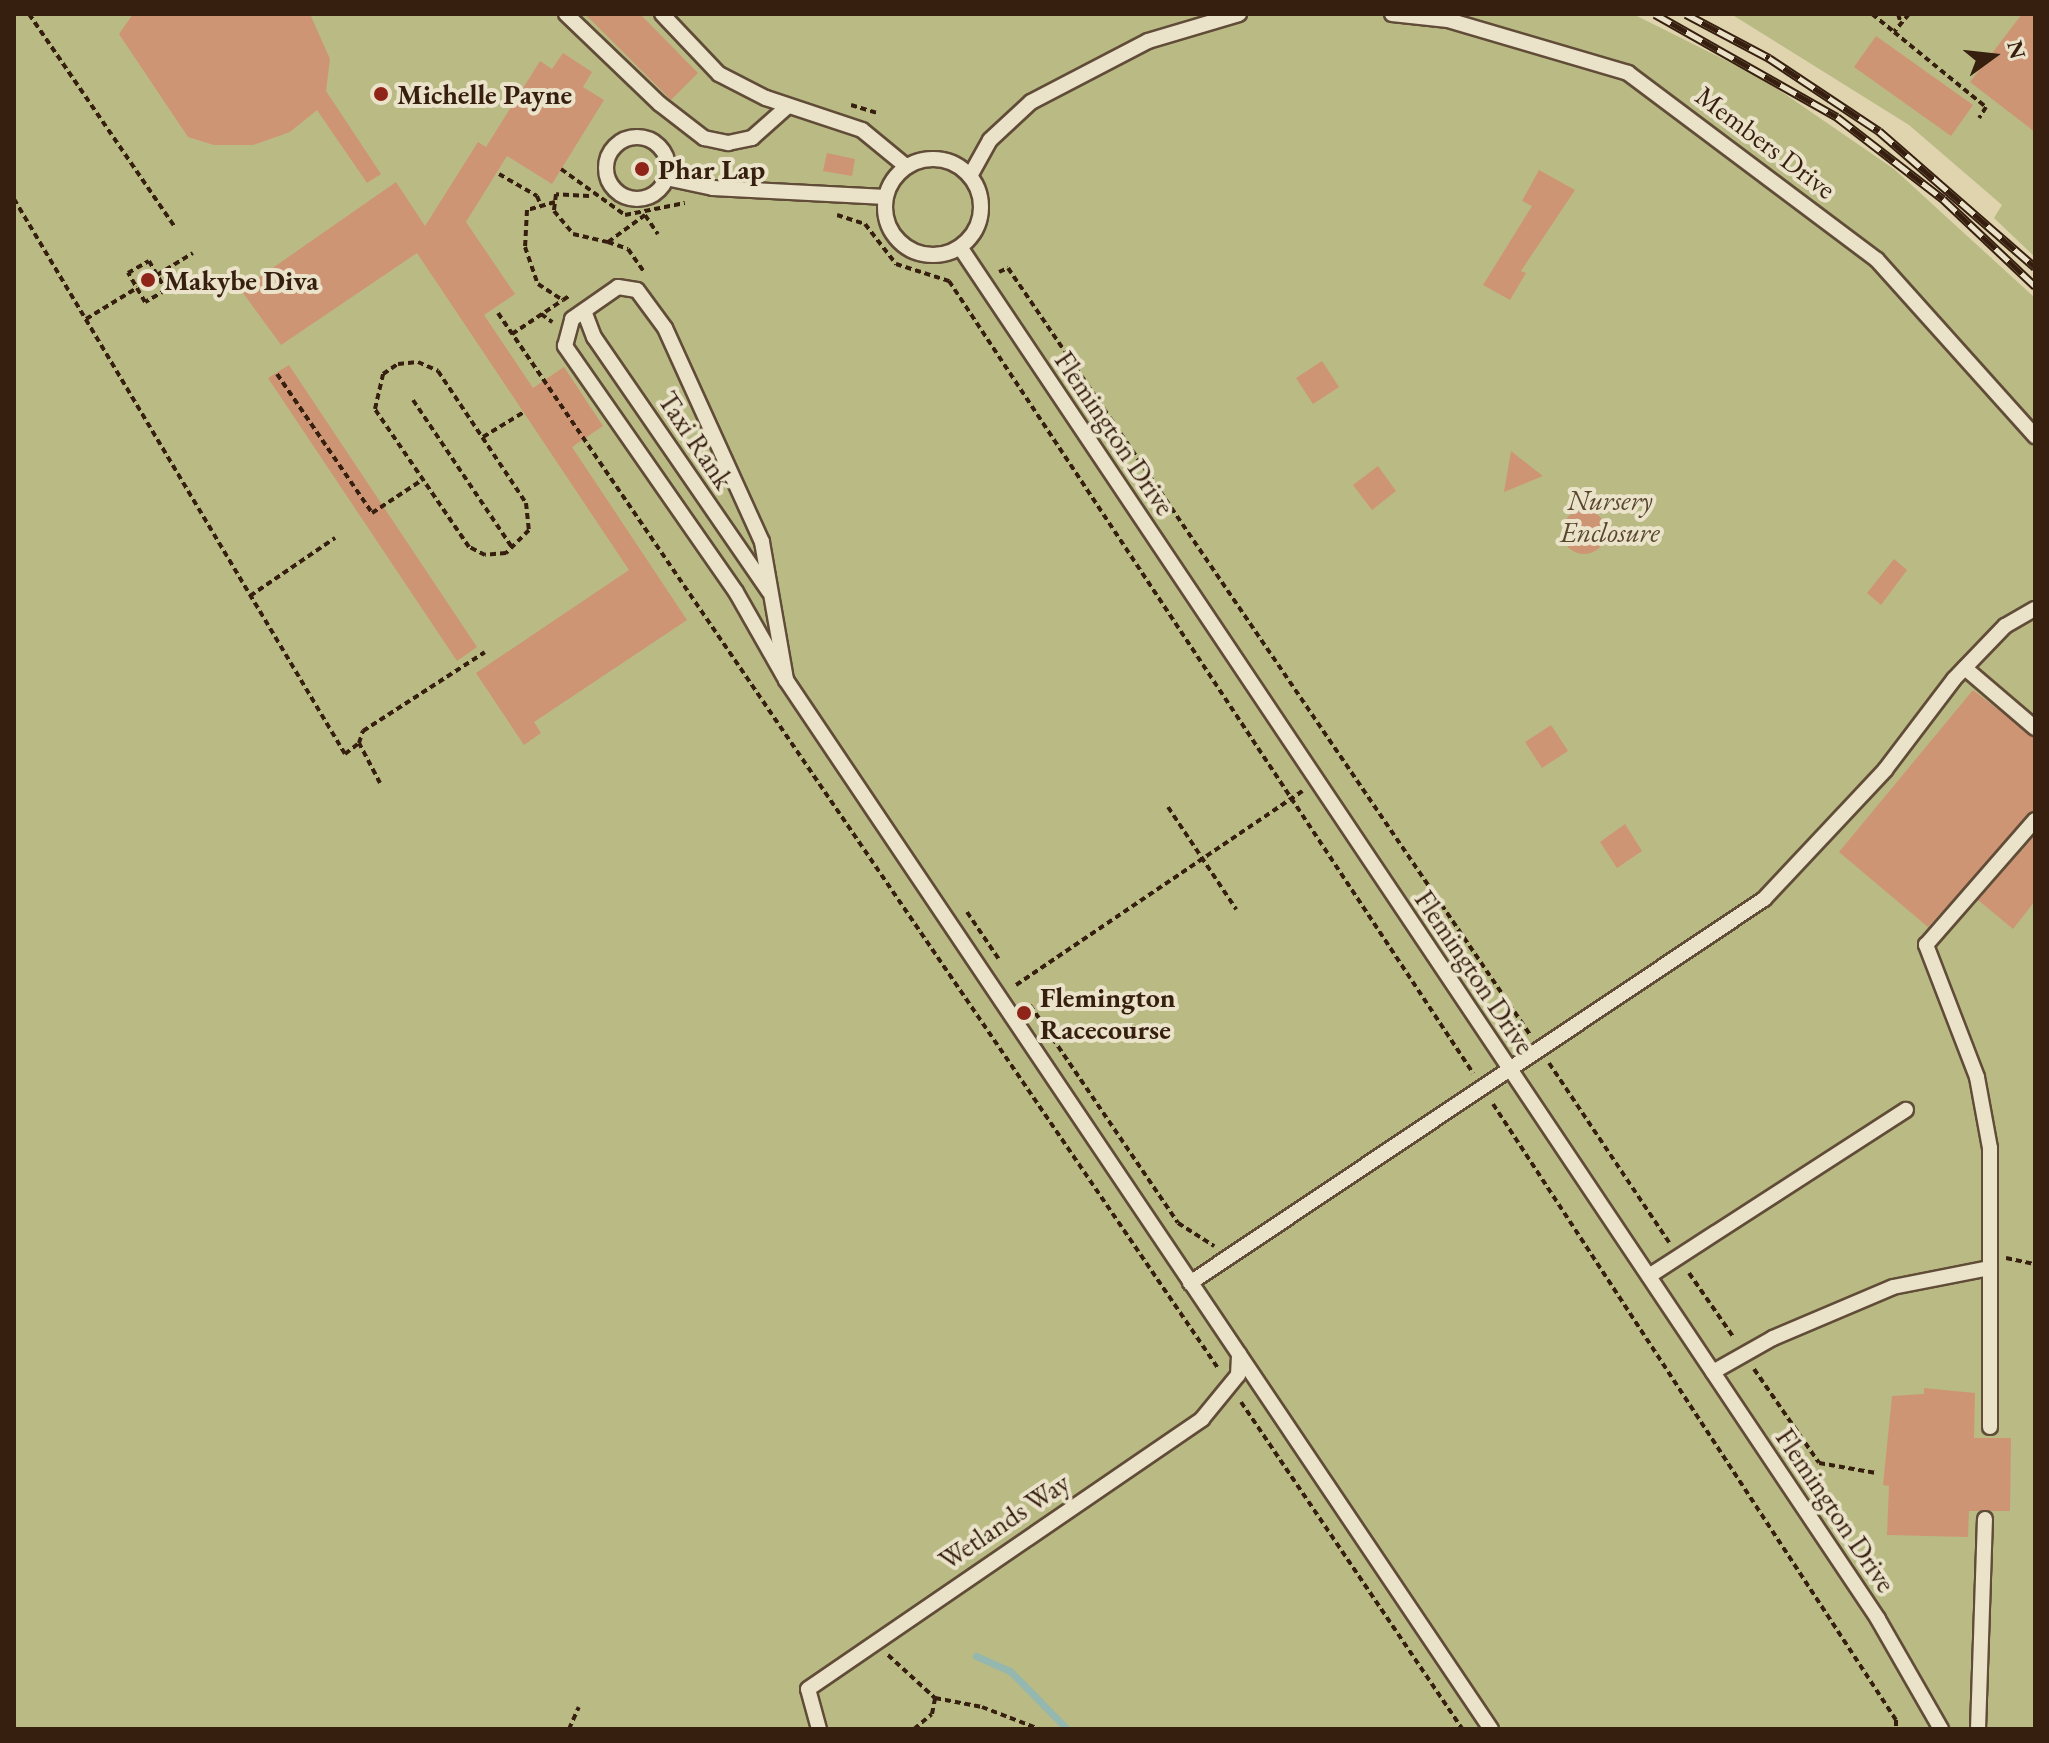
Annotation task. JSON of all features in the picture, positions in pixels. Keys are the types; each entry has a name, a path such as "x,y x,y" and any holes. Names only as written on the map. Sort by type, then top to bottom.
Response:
{"lane":[{"path":"566,14 660,104 704,138 728,143 752,138 788,106"},
{"path":"662,14 719,74 788,106 862,130 907,167"},
{"path":"970,176 990,140 1031,102 1148,41 1239,14"},
{"name":"Members Drive","path":"1392,14 1448,20 1628,73 1877,260 2035,436"},
{"path":"647,139 666,159 666,178 653,194 623,196 608,180 607,159 619,143 647,139"},
{"path":"946,161 970,176 981,206 971,236 960,247 935,255 908,248 889,227 886,197 907,167 946,161"},
{"path":"666,178 829,197 886,197"},
{"name":"Flemington Drive","path":"960,247 1918,1680 1941,1729"},
{"path":"786,680 762,542 665,328 637,290 618,287 572,319 565,346 736,592 786,680 1491,1729"},
{"name":"Taxi Rank","path":"584,311 594,337 772,596"},
{"path":"1190,1283 1774,891 1885,770 1965,668 2005,626 2035,609"},
{"path":"1965,668 2035,728"},
{"path":"1990,1427 1990,1148 1977,1077 1926,945 2035,820"},
{"path":"1649,1276 1906,1110"},
{"path":"1713,1372 1744,1354 1893,1287 1990,1262"},
{"name":"Wetlands Way","path":"819,1729 808,1689 875,1638 1202,1419 1231,1387 1239,1354"},
{"path":"1978,1729 1985,1519"}],"path":[{"path":"29,14 175,227"},
{"path":"1872,14 1986,107 1979,118"},
{"path":"1898,14 1901,24"},
{"path":"1894,32 1909,14"},
{"path":"838,101 877,113"},
{"path":"561,169 593,197"},
{"path":"499,174 537,196 541,206"},
{"path":"645,215 625,215 575,191 556,194 554,211 573,234 628,249 651,282"},
{"path":"829,197 826,213 865,224 896,264 940,274 959,296 1896,1720 1896,1729"},
{"path":"14,199 345,754 359,743 363,731 485,652"},
{"path":"555,202 527,210 525,247 538,284 563,300"},
{"path":"608,242 645,215 674,202 701,204"},
{"path":"645,215 658,234"},
{"path":"157,275 193,253"},
{"path":"149,261 166,290 145,302 137,288 128,273 149,261"},
{"path":"959,296 1008,268 1819,1463 1876,1473"},
{"path":"86,319 137,288"},
{"path":"512,334 574,293"},
{"path":"498,313 1462,1729"},
{"path":"418,362 438,371 483,437 526,503 529,530 513,549 485,555 469,547 422,480 375,409 375,391 389,368 418,362"},
{"path":"277,374 372,513 422,480"},
{"path":"413,400 513,549"},
{"path":"483,437 524,412"},
{"path":"250,596 335,538"},
{"path":"359,743 380,783"},
{"path":"1016,985 1291,800 1316,780"},
{"path":"1168,807 1236,909"},
{"path":"964,907 1178,1223 1225,1259"},
{"path":"1990,1262 2035,1264"},
{"path":"875,1638 907,1678 935,1698 982,1707 1039,1729"},
{"path":"914,1729 932,1714 935,1698"},
{"path":"569,1729 579,1707"}],"green space":[{"name":"Flemington Racecourse","path":"14,14 1633,14 1763,79 1894,169 2035,298 2035,1729 14,1729"},
{"path":"1731,14 2035,14 2035,257 1994,218 2002,205 1909,125"}],"building":[{"path":"133,14 310,14 330,59 326,91 381,174 367,183 317,110 290,132 253,145 214,145 188,137 119,34"},
{"path":"585,14 640,14 698,73 671,100"},
{"path":"2022,14 2035,14 2035,132 1970,82"},
{"path":"1876,36 1973,105 1951,136 1854,67"},
{"path":"563,53 592,72 583,87 604,100 552,184 507,156 466,222 515,294 484,315 533,388 564,367 603,426 572,447 687,620 534,722 541,733 524,745 476,673 629,570 417,253 281,345 241,290 396,182 425,226 478,142 486,147 540,61 552,69"},
{"path":"827,153 855,159 852,176 823,171"},
{"path":"1539,170 1575,190 1521,271 1526,273 1510,300 1483,285 1532,206 1522,201"},
{"path":"1322,361 1339,387 1313,404 1296,378"},
{"path":"289,365 477,647 457,661 268,378"},
{"path":"1511,451 1543,476 1504,492"},
{"path":"1378,466 1396,491 1372,510 1353,485"},
{"path":"1584,510 1599,517 1606,532 1599,547 1584,554 1569,547 1562,532 1569,517"},
{"path":"1894,559 1907,570 1881,605 1867,593"},
{"path":"1973,690 2035,738 2035,810 1928,927 1839,852"},
{"path":"1551,725 1568,751 1542,768 1525,742"},
{"path":"1625,824 1642,851 1617,868 1600,842"},
{"path":"2035,835 2035,901 2013,929 1978,900"},
{"path":"1924,1388 1975,1393 1974,1438 2011,1438 2010,1511 1969,1511 1968,1537 1887,1535 1889,1486 1883,1485 1892,1396 1924,1394"}],"waterway":[{"path":"976,1656 1010,1671 1067,1729"}],"railway":[{"path":"1655,14 1837,117 1943,199 2035,286"},
{"path":"1686,14 1769,58 1879,131 2035,267"}],"place":[{"name":"Michelle Payne","path":"381,94"},
{"name":"Phar Lap","path":"642,169"},
{"name":"Makybe Diva","path":"148,280"},
{"name":"Flemington Racecourse","path":"1024,1013"}],"park label":[{"name":"Nursery Enclosure","path":"1610,516"}]}
